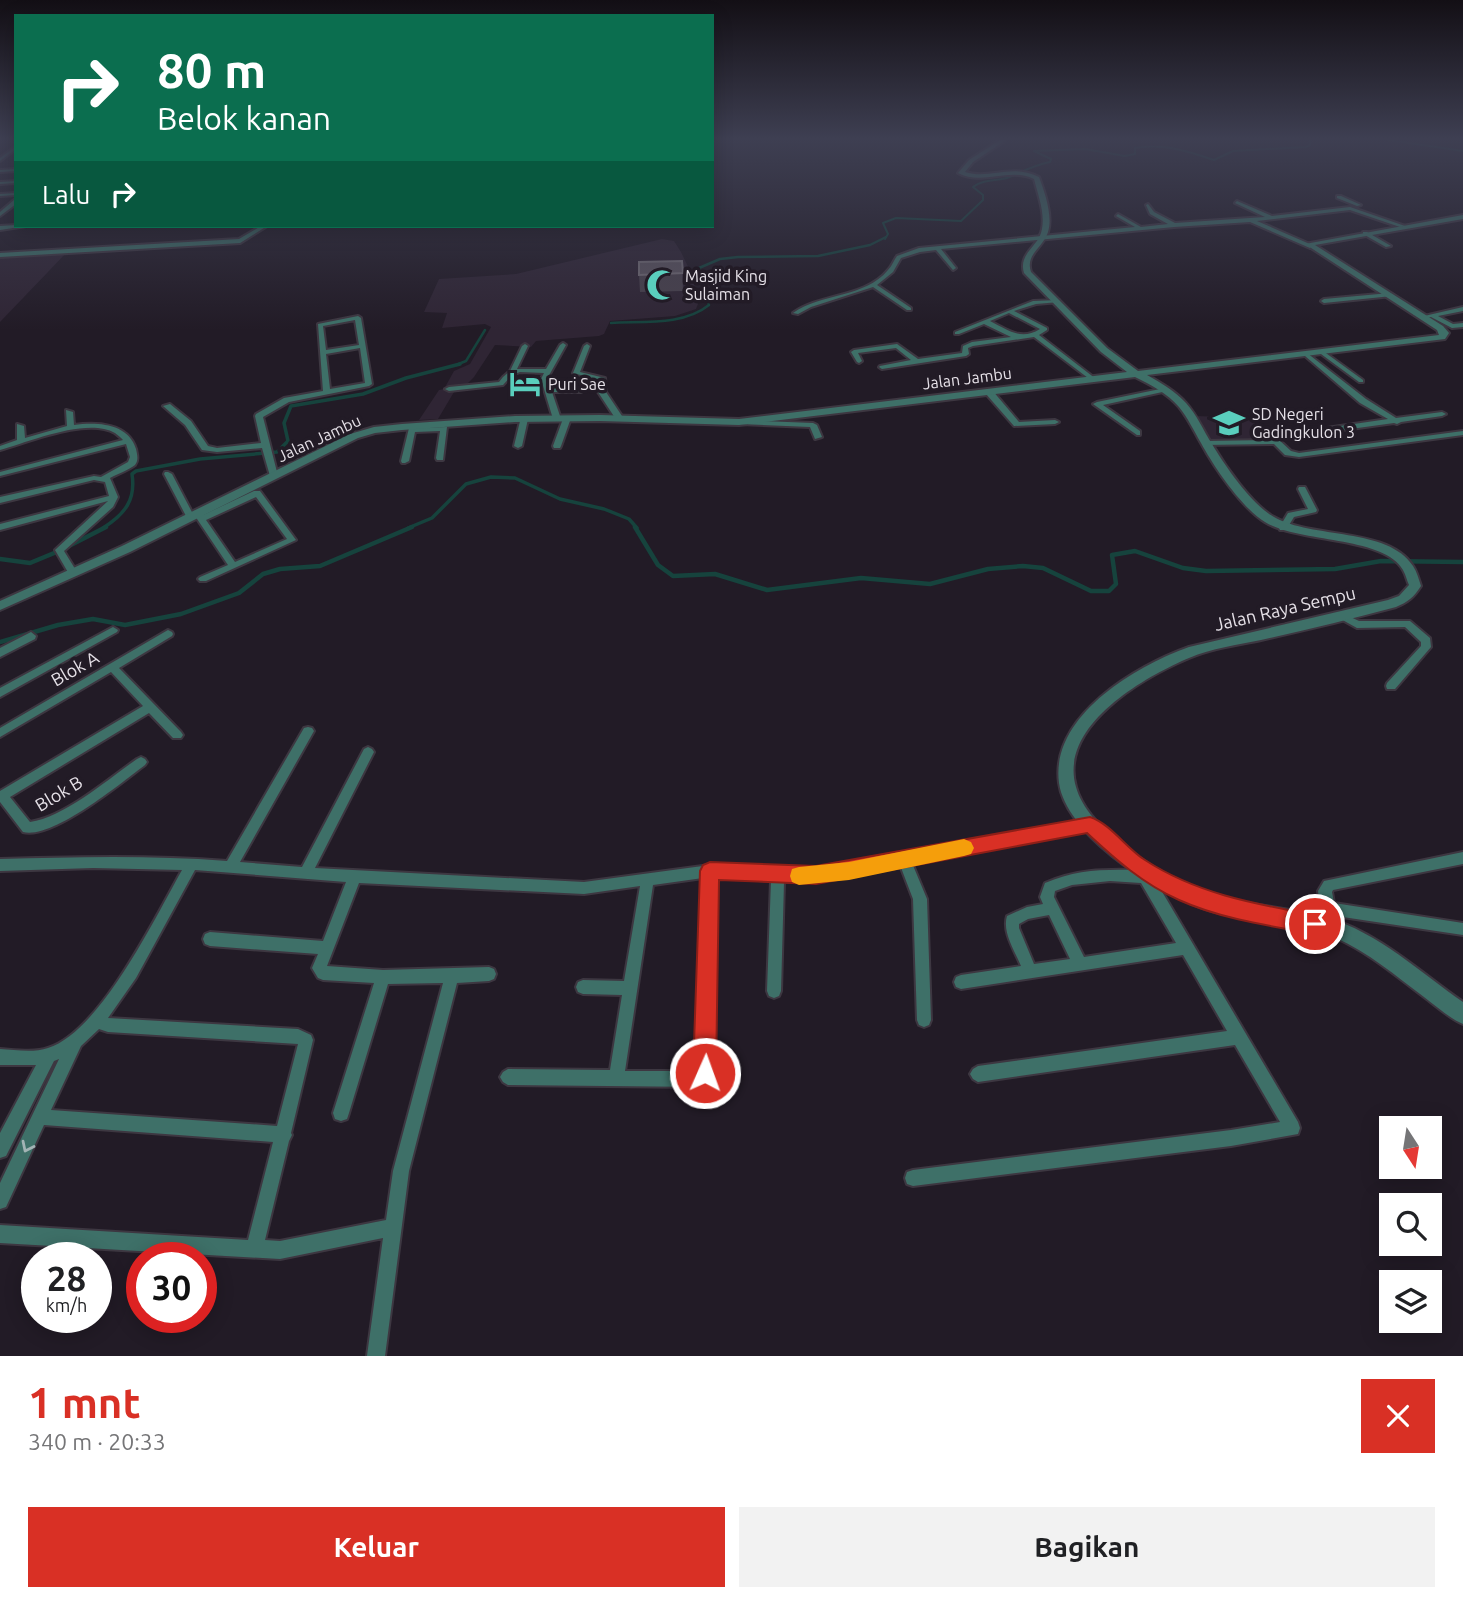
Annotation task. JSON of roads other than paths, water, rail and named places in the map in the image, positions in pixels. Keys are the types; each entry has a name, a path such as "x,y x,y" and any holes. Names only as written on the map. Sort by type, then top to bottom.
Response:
{"street":[{"path":"1042,203 1046,220 1043,236"},
{"path":"1240,203 1273,218"},
{"path":"1355,203 1359,205 1359,209"},
{"path":"0,216 14,204"},
{"path":"1148,205 1152,213 1174,225"},
{"path":"796,313 817,301 874,285 891,273 900,257 937,248 1043,236 1359,209 1402,226"},
{"path":"1118,215 1140,228"},
{"path":"1251,220 1310,246 1365,233 1463,217"},
{"path":"0,255 240,241 261,228"},
{"path":"1365,233 1388,246"},
{"name":"Jalan Raya Sempu","path":"1043,236 1027,255 1026,269 1117,362 1165,390 1187,411 1206,443 1265,517 1283,528 1366,542 1400,560 1415,578 1415,586 1404,599 1185,654 1147,673 1104,701 1067,750 1067,785 1090,825 1141,871 1184,893 1256,914 1332,927 1463,1014"},
{"name":"Jalan Jambu","path":"0,606 196,516 362,433 524,419 620,419 688,424 739,422 1324,353 1445,335 1428,316 1310,246"},
{"path":"937,248 953,268"},
{"path":"874,285 909,309"},
{"path":"1324,301 1390,295"},
{"path":"957,333 1009,311 1035,303 1058,301"},
{"path":"1428,316 1463,309"},
{"path":"882,366 966,354 965,347 972,344 1035,335 1045,328 1009,311"},
{"path":"1428,316 1452,326 1463,325"},
{"path":"274,476 265,451 261,413 287,400 369,384 358,318 320,325 327,392"},
{"path":"984,321 1017,337"},
{"path":"1035,335 1094,380"},
{"path":"557,446 562,419 544,379 563,345"},
{"path":"324,352 363,346"},
{"path":"513,370 525,346"},
{"path":"587,346 576,373 603,379 602,392 620,419"},
{"path":"859,361 854,352 897,346 916,361"},
{"path":"1324,353 1361,381"},
{"path":"1307,355 1415,440"},
{"path":"592,377 598,367"},
{"path":"449,389 501,384 504,375 513,370 548,371"},
{"path":"548,390 581,390"},
{"path":"1137,433 1097,404 1165,390"},
{"path":"989,392 1017,424 1055,422"},
{"path":"167,406 188,423 205,448 265,451"},
{"path":"69,412 71,428"},
{"path":"801,424 815,413"},
{"path":"1443,414 1394,423 1272,438 1294,455 1463,433"},
{"path":"518,446 524,419"},
{"path":"739,422 813,425 818,437"},
{"path":"0,448 86,424 104,425 129,441 134,457 132,463 104,478 0,500"},
{"path":"20,426 20,442"},
{"path":"405,461 412,428 444,429 440,458"},
{"path":"0,474 129,441"},
{"path":"1206,443 1275,442"},
{"path":"168,474 233,566"},
{"path":"104,478 114,497"},
{"path":"1283,528 1291,515 1312,510 1302,489"},
{"path":"196,516 257,493 291,535 292,540 203,579"},
{"path":"0,527 114,497"},
{"path":"72,572 60,553 103,512 114,497"},
{"path":"1342,616 1357,625 1408,623 1426,641 1426,648 1391,686"},
{"name":"Blok A","path":"0,693 113,630"},
{"name":"Blok A","path":"0,733 168,634"},
{"path":"0,653 31,636"},
{"path":"112,667 177,735"},
{"name":"Blok B","path":"141,762 56,818 32,828 27,828 1,797 150,707"},
{"path":"231,866 308,731"},
{"path":"306,872 368,751"},
{"path":"0,865 93,862 192,864 355,877 584,888 710,871 778,876 816,875 1090,825"},
{"path":"1332,927 1325,891 1329,885 1337,881 1463,858"},
{"path":"904,859 920,899 924,1020"},
{"path":"0,1057 49,1056 76,1041 97,1021 128,977 192,864"},
{"path":"508,1077 617,1075 704,1079 710,871"},
{"path":"913,1178 1292,1128 1141,871 1059,883 1047,892 1052,908 1080,964"},
{"path":"774,991 778,876"},
{"path":"355,877 324,948 319,968 323,973 383,977 489,974"},
{"path":"617,1075 647,880"},
{"path":"1030,970 1012,928 1012,920 1027,913 1052,908"},
{"path":"1327,908 1463,929"},
{"path":"210,939 324,948"},
{"path":"961,982 1187,948"},
{"path":"376,1356 391,1228 401,1171 452,976"},
{"path":"341,1113 383,977"},
{"path":"583,987 630,988"},
{"path":"97,1021 306,1040 254,1249"},
{"path":"978,1074 1237,1037"},
{"path":"0,1201 76,1041"},
{"path":"0,1150 49,1056"},
{"path":"41,1117 284,1135"},
{"path":"0,1234 254,1249 306,1246 391,1228"}],"waterway":[{"path":"885,239 888,234 883,223 896,218 961,221 980,203"},
{"path":"611,323 662,321 699,312 709,305 699,268 720,259 818,256 870,245 886,237"},
{"path":"456,365 466,361 485,330"},
{"path":"103,528 123,512 132,491 132,474 136,471 200,459 277,452 288,441 284,423 291,406 363,394 406,378 460,364"},
{"path":"408,528 432,518 466,484 491,477 515,478 560,499 604,509 629,519 637,528"},
{"path":"67,547 106,527"},
{"path":"0,642 58,625 93,619 125,625 181,614 239,593 263,574 280,569 320,566 412,527"},
{"path":"635,527 658,565 673,576 715,574 767,590 861,578 930,584 988,569 1023,566 1043,568 1091,591 1109,591 1116,584 1112,555 1135,551 1183,568 1206,571 1335,569 1381,561 1463,562"},
{"path":"0,559 30,563 59,551"}],"place":[{"name":"Masjid King Sulaiman","path":"662,285"},
{"name":"Puri Sae","path":"525,384"},
{"name":"SD Negeri Gadingkulon 3","path":"1229,423"}]}
